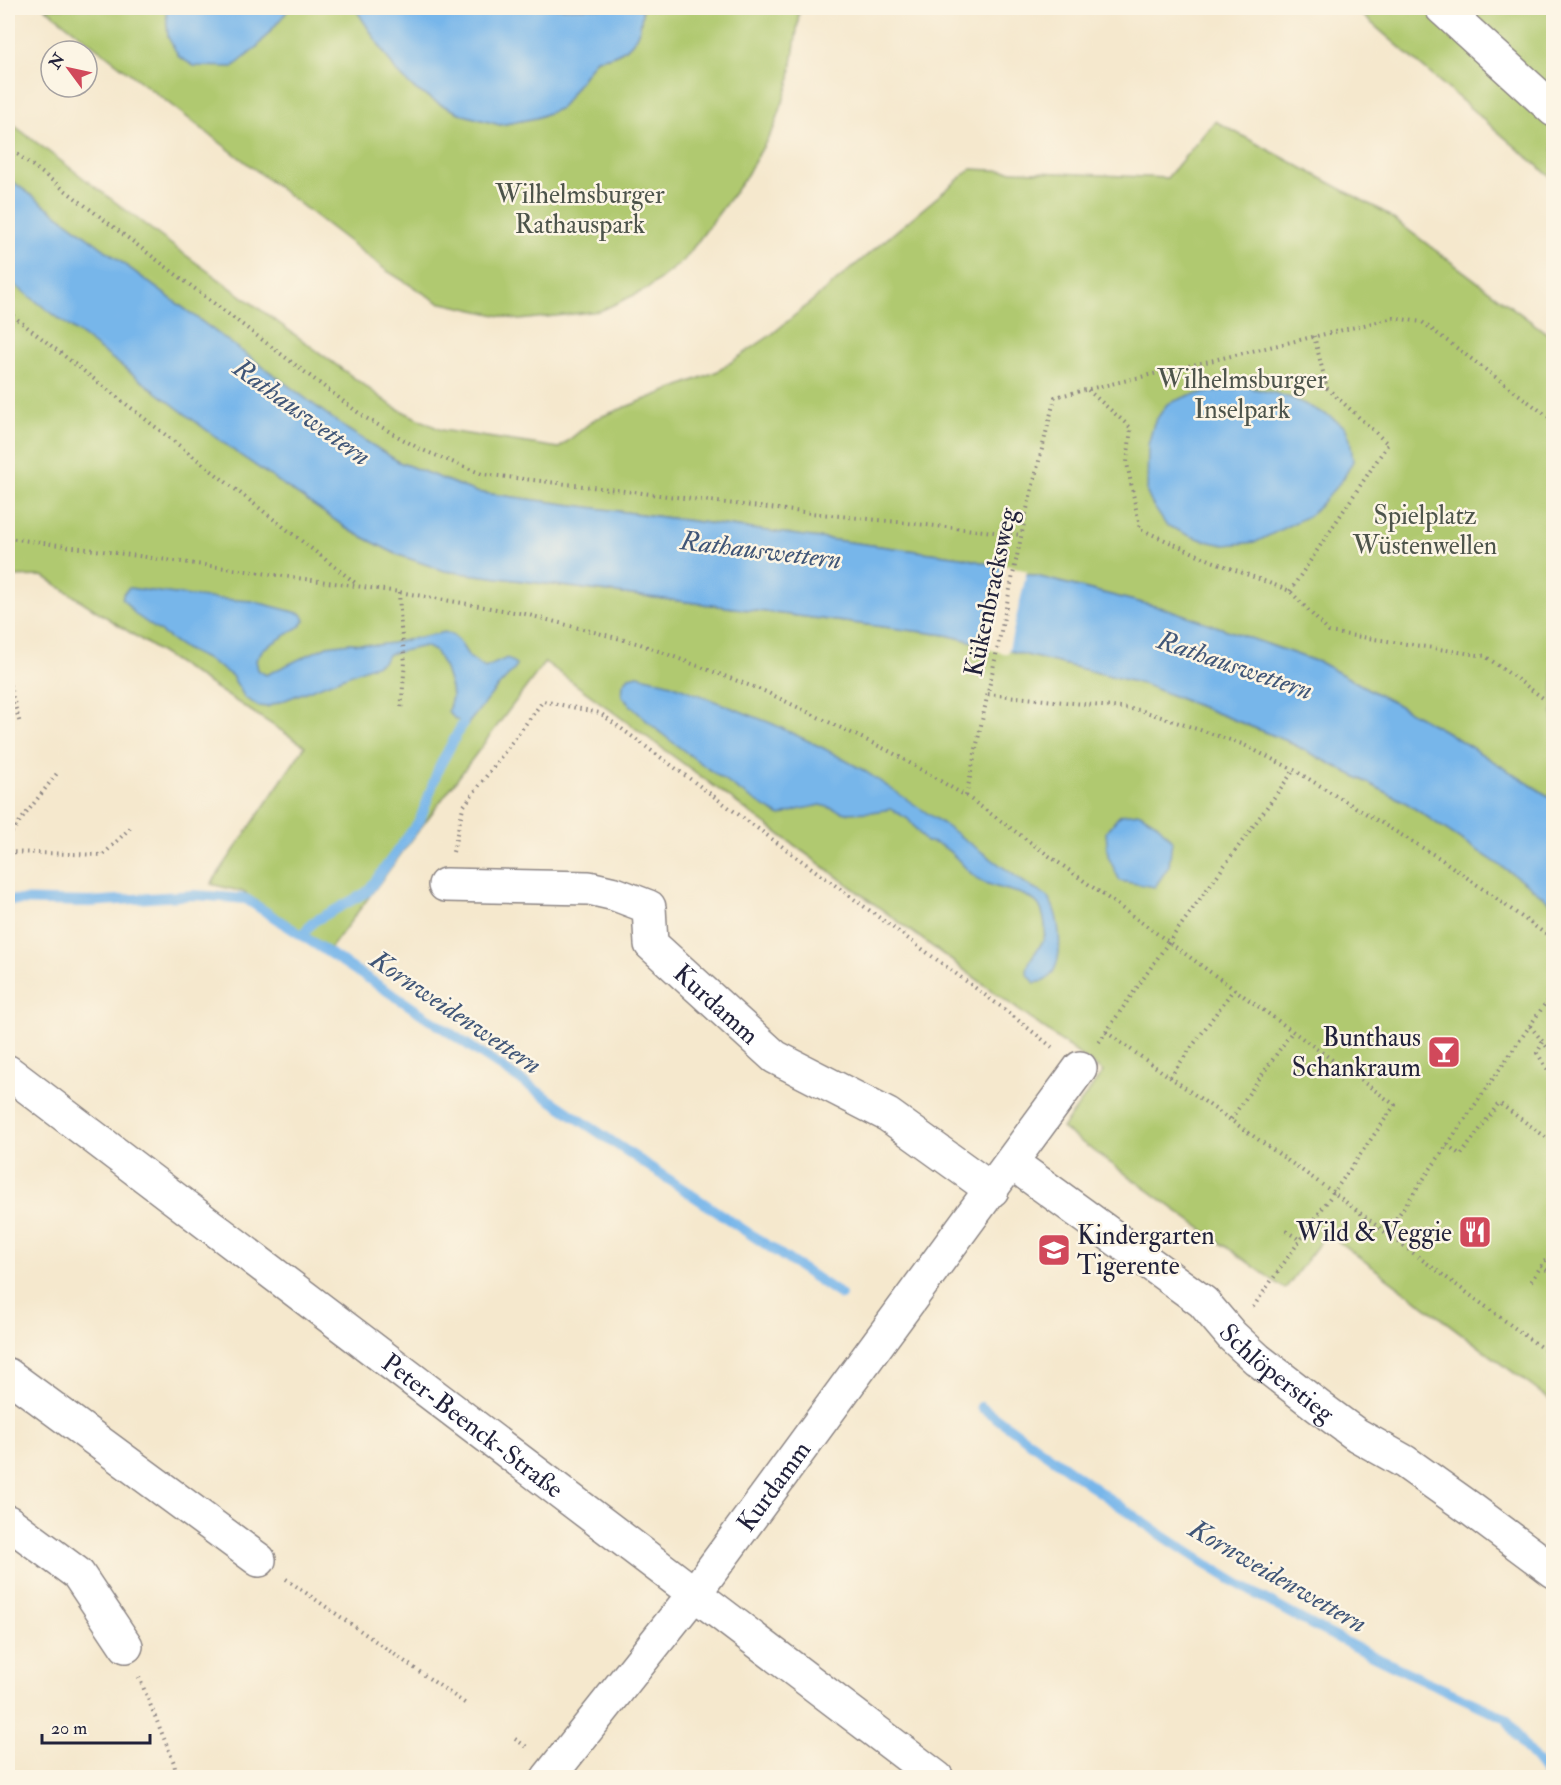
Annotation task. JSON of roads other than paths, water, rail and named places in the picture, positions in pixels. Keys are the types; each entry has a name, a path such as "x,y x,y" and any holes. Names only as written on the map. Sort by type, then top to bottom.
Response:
{"street":[{"path":"1442,8 1554,110"},
{"name":"Kurdamm","path":"445,885 589,888 615,894 649,907 651,944 775,1057 888,1115 992,1190"},
{"name":"Kurdamm","path":"548,1778 694,1594 1080,1068"},
{"name":"Peter-Beenck-Straße","path":"8,1072 937,1778"},
{"name":"Schlöperstieg","path":"1012,1162 1203,1302 1232,1336 1257,1359 1319,1407 1357,1435 1406,1461 1554,1571"},
{"path":"8,1375 259,1560"},
{"path":"8,1522 78,1574 126,1646"}],"water":[{"path":"166,8 290,8 256,48 233,67 194,66 179,57 168,37"},
{"path":"355,8 642,8 639,29 631,44 617,54 596,59 561,108 536,118 500,125 464,115 413,88 396,71"},
{"name":"Rathauswettern","path":"8,178 348,430 399,462 476,492 961,557 1170,610 1321,663 1445,731 1553,799 1553,904 1519,878 1403,801 1285,740 1143,684 946,635 445,571 396,554 351,531 237,453 8,280"},
{"path":"1246,387 1294,399 1329,416 1345,427 1350,439 1353,461 1343,479 1312,514 1256,542 1225,545 1190,536 1166,525 1147,493 1148,445 1154,423 1167,404 1190,395"},
{"path":"129,588 206,598 252,601 302,614 305,620 301,626 263,649 256,660 258,670 266,675 327,646 350,643 377,645 445,632 454,636 469,657 485,668 507,658 516,664 515,669 467,725 455,719 448,711 452,697 445,669 436,652 425,646 389,654 383,662 267,707 258,706 245,698 232,676 210,661 185,649 136,615 122,598"},
{"path":"638,675 671,684 773,724 825,749 863,770 1045,895 1053,906 1060,941 1059,954 1051,975 1044,981 1035,983 1027,974 1030,961 1044,939 1045,932 1041,910 1031,898 981,881 942,846 926,842 908,819 891,809 846,813 821,805 780,816 716,774 639,714 622,696 623,684 629,677"},
{"path":"1140,813 1156,823 1172,840 1169,866 1155,887 1120,881 1108,856 1106,832 1120,815"}],"waterway":[{"path":"302,936 313,922 367,892 420,820 439,767 463,723"},
{"name":"Kornweidenwettern","path":"8,900 89,902 195,895 246,899 841,1295"},
{"name":"Kornweidenwettern","path":"981,1407 1189,1553 1261,1597 1351,1645 1506,1718 1518,1738 1550,1778"}],"place":[{"name":"Bunthaus Schankraum","path":"1444,1052"},
{"name":"Wild & Veggie","path":"1475,1232"},
{"name":"Kindergarten Tigerente","path":"1054,1250"}],"park label":[{"name":"Wilhelmsburger Rathauspark","path":"580,209"},
{"name":"Wilhelmsburger Inselpark","path":"1242,394"},
{"name":"Spielplatz Wüstenwellen","path":"1425,530"}]}
